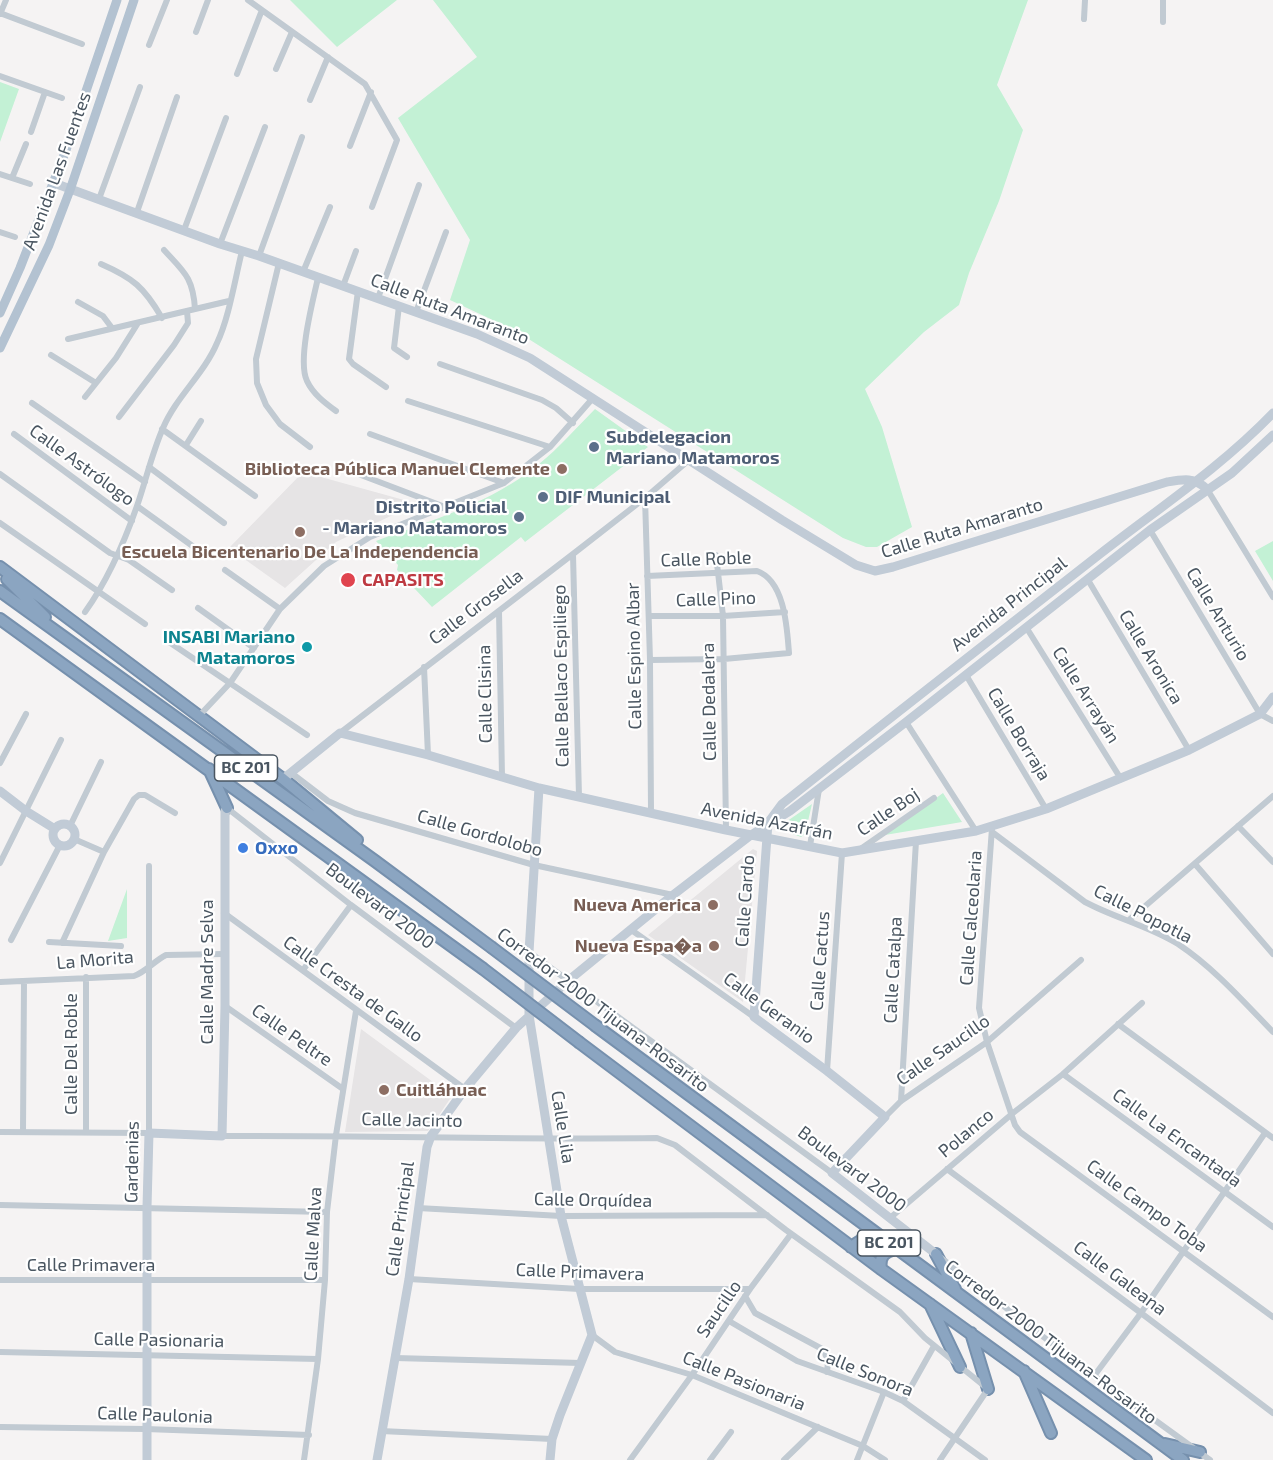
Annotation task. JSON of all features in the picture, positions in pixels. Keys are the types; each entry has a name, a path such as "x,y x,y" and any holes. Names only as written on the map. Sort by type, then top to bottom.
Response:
{"highway":[{"path":"0,567 199,716 286,776 359,842 375,861"},
{"path":"0,572 70,643"},
{"name":"Corredor 2000 Tijuana-Rosarito","path":"0,591 375,861 1183,1460"},
{"name":"Corredor 2000 Tijuana-Rosarito","path":"0,621 209,769 482,968 851,1247 1146,1460"},
{"path":"209,769 226,808"},
{"path":"851,1247 862,1240 868,1228"},
{"path":"881,1269 880,1262 883,1255 889,1250 896,1249"},
{"path":"936,1254 956,1292"},
{"path":"930,1303 960,1367"},
{"path":"971,1333 988,1389"},
{"path":"1024,1371 1051,1433"},
{"path":"1159,1443 1200,1452"}],"main road":[{"name":"Avenida Las Fuentes","path":"0,313 54,183 117,0"},
{"name":"Avenida Las Fuentes","path":"0,348 49,245 70,190 134,0"}],"street":[{"path":"6,0 0,14 82,44"},
{"path":"149,45 167,0"},
{"path":"196,32 208,0"},
{"path":"248,0 260,6 365,84 370,92 397,140 372,207"},
{"path":"1084,19 1085,0"},
{"path":"1163,0 1163,22"},
{"path":"237,74 260,6"},
{"path":"276,69 292,32"},
{"path":"310,100 328,57"},
{"path":"0,76 62,98"},
{"path":"99,199 140,87"},
{"path":"31,132 45,92"},
{"path":"350,146 370,92"},
{"path":"137,212 177,97"},
{"path":"184,230 226,118"},
{"path":"220,244 265,127"},
{"path":"259,256 302,137"},
{"path":"12,178 26,144"},
{"path":"0,174 30,184"},
{"name":"Calle Ruta Amaranto","path":"54,183 477,334 530,358 856,565 875,571 1167,482 1185,479 1197,481"},
{"path":"378,298 419,185"},
{"path":"303,272 330,207"},
{"path":"0,232 15,237"},
{"path":"416,312 446,232"},
{"path":"164,250 190,280 194,291 195,309"},
{"path":"85,612 117,556 137,506 162,429 217,345 224,326 242,251"},
{"path":"343,286 356,251"},
{"path":"279,263 256,359 257,383 266,405 280,424 310,447"},
{"path":"101,264 133,280 152,301 162,318"},
{"path":"318,278 304,347 305,379 322,401 336,411"},
{"path":"358,291 349,359 386,387"},
{"path":"78,302 104,316 112,328"},
{"path":"68,339 229,302"},
{"path":"399,306 394,348 407,357"},
{"path":"119,417 174,345 188,323 187,311"},
{"path":"85,397 116,358 138,323"},
{"path":"51,355 96,383"},
{"path":"440,364 542,400 556,408 573,423"},
{"path":"199,716 230,682 280,609 324,566 362,542 504,483 550,447 593,398"},
{"path":"408,401 550,447"},
{"path":"32,403 145,482"},
{"name":"Avenida Principal","path":"768,823 782,804 1136,526 1197,481 1245,442 1273,413"},
{"path":"186,445 201,422"},
{"path":"162,429 255,496"},
{"name":"Calle Astrólogo","path":"14,434 132,520"},
{"path":"370,434 504,483"},
{"name":"Avenida Principal","path":"529,1015 673,895 751,835 790,811 1150,530 1232,473 1273,435"},
{"name":"Calle Grosella","path":"286,776 645,498 689,460"},
{"path":"149,468 224,523"},
{"path":"353,472 445,507"},
{"path":"0,474 110,554 129,560 172,590"},
{"path":"1197,481 1207,489 1273,597"},
{"name":"Calle Espino Albar","path":"645,498 650,660 651,813"},
{"path":"137,506 198,550"},
{"path":"0,523 145,624"},
{"name":"Calle Anturio","path":"1150,530 1260,714"},
{"name":"Calle Bellaco Espiliego","path":"573,554 579,797"},
{"name":"Calle Dedalera","path":"716,555 723,616 726,830"},
{"path":"225,570 280,609"},
{"name":"Calle Roble","path":"647,576 757,571 771,579 785,612"},
{"name":"Calle Aronica","path":"1088,580 1189,750"},
{"path":"198,608 254,648"},
{"name":"Calle Clisina","path":"498,611 502,777"},
{"path":"650,660 724,659 789,653 785,612"},
{"name":"Calle Pino","path":"648,616 723,616 785,612"},
{"name":"Calle Arrayán","path":"1026,627 1122,779"},
{"path":"169,642 307,735"},
{"path":"424,667 428,755"},
{"name":"Calle Borraja","path":"966,675 1046,809"},
{"name":"Avenida Azafrán","path":"340,733 428,755 539,788 726,830 842,853 992,830 1189,750 1260,714 1273,697"},
{"path":"0,764 26,714"},
{"path":"1260,714 1273,721"},
{"path":"906,722 976,831"},
{"path":"0,863 61,740"},
{"path":"70,826 101,762"},
{"name":"Calle Gordolobo","path":"286,776 340,808 534,865 673,895"},
{"name":"Calle Lila","path":"539,788 529,952 529,1015 561,1216 592,1335"},
{"path":"810,846 819,788"},
{"path":"0,791 55,829"},
{"path":"62,943 104,852 134,799 139,795 145,795 175,813"},
{"path":"1129,920 1273,796"},
{"name":"Calle Boj","path":"860,850 934,798"},
{"name":"Boulevard 2000","path":"226,808 516,1028"},
{"name":"Calle Madre Selva","path":"222,1136 226,808"},
{"name":"Calle Cardo","path":"754,1017 768,823"},
{"path":"55,829 63,824 74,830 74,839 70,844 60,845"},
{"path":"1238,826 1273,862"},
{"path":"55,829 55,840 60,845"},
{"name":"Calle Popotla","path":"992,830 1085,902 1129,920 1178,945 1217,975 1273,1032"},
{"name":"Calle Calceolaria","path":"992,830 979,1008 987,1042 1013,1113"},
{"path":"74,839 104,852"},
{"name":"Calle Catalpa","path":"901,1101 916,841"},
{"path":"11,940 60,845"},
{"name":"Calle Cactus","path":"827,1071 842,853"},
{"path":"1195,864 1273,954"},
{"name":"Gardenias","path":"147,1460 149,866"},
{"path":"303,970 351,905"},
{"name":"Calle Cresta de Gallo","path":"224,912 465,1089"},
{"name":"Calle Geranio","path":"630,929 754,1017 885,1117"},
{"path":"49,942 121,946"},
{"name":"Boulevard 2000","path":"529,952 832,1173 1094,1376 1210,1460"},
{"name":"La Morita","path":"0,982 134,976 166,955 224,954"},
{"name":"Calle Saucillo","path":"832,1173 901,1101 987,1042 1082,960"},
{"name":"Calle Del Roble","path":"86,977 86,1131"},
{"path":"23,1132 24,981"},
{"name":"Polanco","path":"890,1218 1013,1113 1063,1074 1142,1003"},
{"name":"Calle Peltre","path":"225,1005 343,1089"},
{"name":"Calle Malva","path":"304,1460 318,1359 325,1280 327,1212 336,1135 356,1011"},
{"name":"Calle Principal","path":"376,1460 409,1279 427,1147 431,1136 465,1089 529,1015"},
{"path":"1118,1024 1273,1138"},
{"name":"Calle La Encantada","path":"1063,1074 1273,1227"},
{"name":"Calle Campo Toba","path":"1013,1113 1015,1125 1020,1131 1273,1317"},
{"name":"Calle Jacinto","path":"0,1132 86,1131 222,1136 336,1135 548,1140 657,1138 667,1140 791,1234 900,1312 934,1346 988,1389"},
{"path":"1094,1376 1142,1313 1265,1133"},
{"name":"Calle Galeana","path":"947,1169 1273,1413"},
{"path":"0,1205 327,1212"},
{"name":"Calle Orquídea","path":"418,1208 561,1216 767,1215"},
{"name":"Saucillo","path":"630,1460 791,1234"},
{"name":"Calle Primavera","path":"409,1279 579,1289 750,1289"},
{"name":"Calle Primavera","path":"0,1280 325,1280"},
{"path":"745,1296 755,1313 824,1350 828,1362 827,1372"},
{"name":"Calle Sonora","path":"729,1321 783,1354 885,1392 903,1401 985,1460"},
{"path":"550,1460 552,1439 560,1415 592,1335"},
{"name":"Calle Pasionaria","path":"592,1335 615,1352 692,1375 863,1446 885,1460"},
{"path":"903,1401 934,1346"},
{"name":"Calle Pasionaria","path":"0,1352 318,1359"},
{"path":"395,1358 581,1363"},
{"path":"940,1460 988,1389"},
{"path":"857,1460 885,1392"},
{"name":"Calle Paulonia","path":"0,1427 309,1435"},
{"path":"784,1460 818,1427"},
{"path":"381,1431 552,1439"},
{"path":"710,1460 731,1432"}],"shaded area":[{"name":"Escuela Bicentenario De La Independencia","path":"303,472 422,505 397,513 336,542 285,588 229,548"},
{"path":"753,849 757,851 743,1002 648,935"},
{"path":"361,1029 452,1096 428,1131 345,1132"}],"green space":[{"path":"290,0 397,0 337,47"},
{"path":"433,0 1028,0 997,85 1023,130 999,201 969,273 959,305 924,332 865,389 882,427 912,527 877,547 866,547 843,538 516,331 450,300 470,240 398,118 477,57"},
{"path":"0,82 19,89 0,142"},
{"path":"595,409 648,447 525,542 521,537 432,607 397,570 398,565 376,541 440,518 502,490 546,458"},
{"path":"1273,541 1273,581 1255,551"},
{"path":"943,793 962,822 885,835"},
{"path":"812,804 805,834 801,837 779,829 780,826"},
{"path":"127,889 127,938 108,941"}],"place":[{"name":"Subdelegacion Mariano Matamoros","path":"594,447"},
{"name":"Biblioteca Pública Manuel Clemente","path":"562,469"},
{"name":"DIF Municipal","path":"543,497"},
{"name":"Distrito Policial - Mariano Matamoros","path":"519,517"},
{"name":"Escuela Bicentenario De La Independencia","path":"300,532"},
{"name":"CAPASITS","path":"348,580"},
{"name":"INSABI Mariano Matamoros","path":"307,647"},
{"name":"Oxxo","path":"243,848"},
{"name":"Nueva America","path":"713,905"},
{"name":"Nueva Espa�a","path":"714,946"},
{"name":"Cuitláhuac","path":"384,1090"}]}
